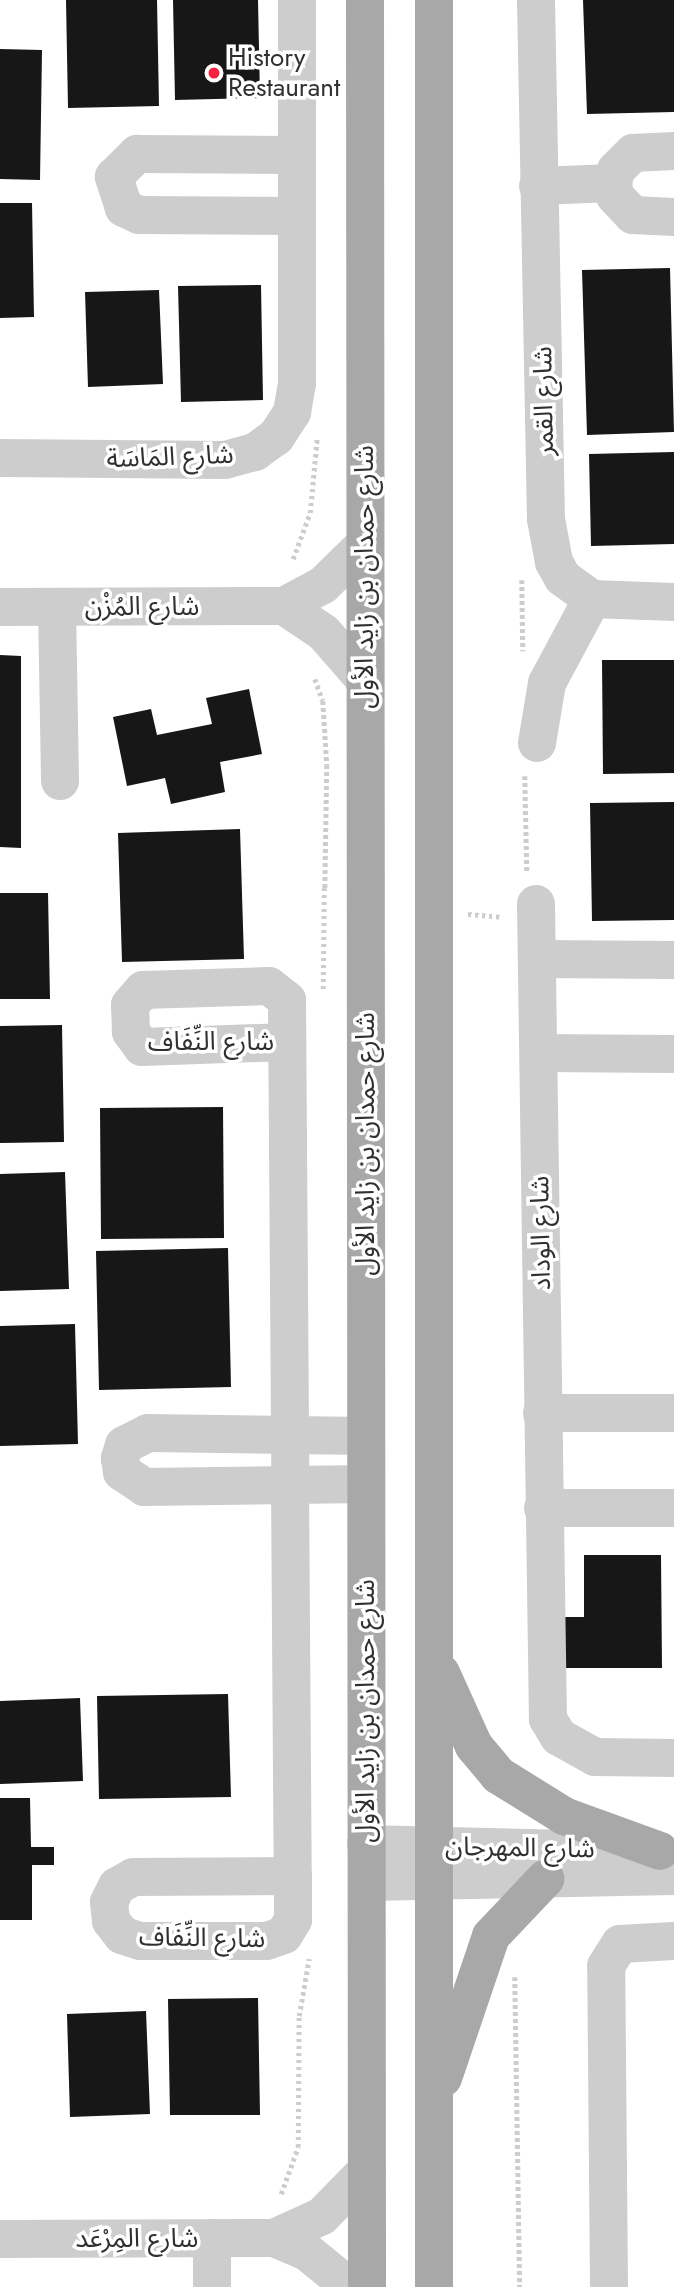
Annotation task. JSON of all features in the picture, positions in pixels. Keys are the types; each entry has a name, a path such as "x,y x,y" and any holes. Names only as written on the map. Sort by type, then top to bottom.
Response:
{"main road":[{"name":"شارع حمدان بن زايد الأول","path":"365,0 367,2287"},
{"path":"434,0 434,2287"},
{"path":"434,1655 474,1746 498,1775 564,1816 669,1860"},
{"path":"435,2092 453,2060 491,1936 545,1878"}],"street":[{"name":"شارع المَاسَة","path":"0,458 225,460 255,452 276,437 292,412 297,383 297,0"},
{"name":"شارع القمر","path":"536,0 538,186 548,529 563,578 592,599"},
{"path":"674,150 634,153 616,170 613,183 615,196 633,215 674,217"},
{"path":"297,155 137,154 114,177 124,208 139,215 297,216"},
{"path":"538,186 613,183"},
{"name":"شارع المُزْن","path":"0,607 284,606 323,585 365,544"},
{"path":"537,743 547,683 592,599 674,602"},
{"path":"284,606 324,633 365,680"},
{"path":"57,607 60,781"},
{"name":"شارع الوداد","path":"536,913 548,1718 559,1737 596,1757 674,1758"},
{"path":"537,959 674,960"},
{"name":"شارع النِّفَاف","path":"287,1042 292,1876"},
{"path":"539,1054 674,1054"},
{"path":"542,1412 674,1413"},
{"path":"366,1436 148,1433 124,1445 120,1458 122,1472 144,1487 366,1484"},
{"path":"543,1508 674,1508"},
{"name":"شارع المهرجان","path":"366,1844 435,1864 545,1878 669,1860"},
{"name":"شارع المهرجان","path":"367,1882 435,1864 669,1860"},
{"path":"609,2287 606,1966 620,1944 674,1941"},
{"name":"شارع المِرْعَد","path":"274,2238 322,2216 367,2170"},
{"path":"212,2238 212,2287"},
{"name":"شارع المِرْعَد","path":"0,2239 274,2238 307,2252 351,2287"}],"path":[{"path":"311,668 323,701 324,888 366,887"},
{"path":"435,910 536,913"},
{"path":"491,1936 507,1956 518,1986 520,2287"}],"building":[{"path":"66,0 157,0 159,106 68,108"},
{"path":"173,0 258,0 260,98 175,100"},
{"path":"583,0 674,0 674,112 587,114"},
{"path":"0,49 42,50 40,180 0,179"},
{"path":"0,203 32,203 34,317 0,318"},
{"path":"670,268 674,432 587,435 582,270"},
{"path":"261,285 263,400 181,402 178,286"},
{"path":"159,290 163,384 88,387 85,292"},
{"path":"674,452 674,544 591,546 589,454"},
{"path":"0,655 21,656 21,848 0,847"},
{"path":"602,660 674,660 674,773 603,774"},
{"path":"249,689 262,754 220,762 225,792 171,804 165,778 127,786 113,717 151,709 157,735 212,724 206,698"},
{"path":"674,802 674,920 592,921 590,803"},
{"path":"240,829 244,959 122,962 118,833"},
{"path":"0,893 48,893 50,999 0,999"},
{"path":"62,1025 64,1142 0,1143 0,1026"},
{"path":"223,1107 224,1238 101,1239 100,1108"},
{"path":"65,1172 69,1289 0,1291 0,1174"},
{"path":"228,1248 231,1387 99,1390 96,1251"},
{"path":"75,1324 78,1444 0,1446 0,1326"},
{"path":"584,1555 661,1555 662,1668 565,1668 564,1617 584,1617"},
{"path":"228,1694 231,1797 99,1799 97,1696"},
{"path":"80,1698 83,1781 0,1784 0,1701"},
{"path":"0,1798 30,1798 31,1847 54,1847 54,1865 32,1865 32,1920 0,1920"},
{"path":"258,1998 260,2115 170,2115 168,1999"},
{"path":"146,2011 150,2114 70,2117 67,2014"}],"place":[{"name":"History Restaurant","path":"214,73"}]}
